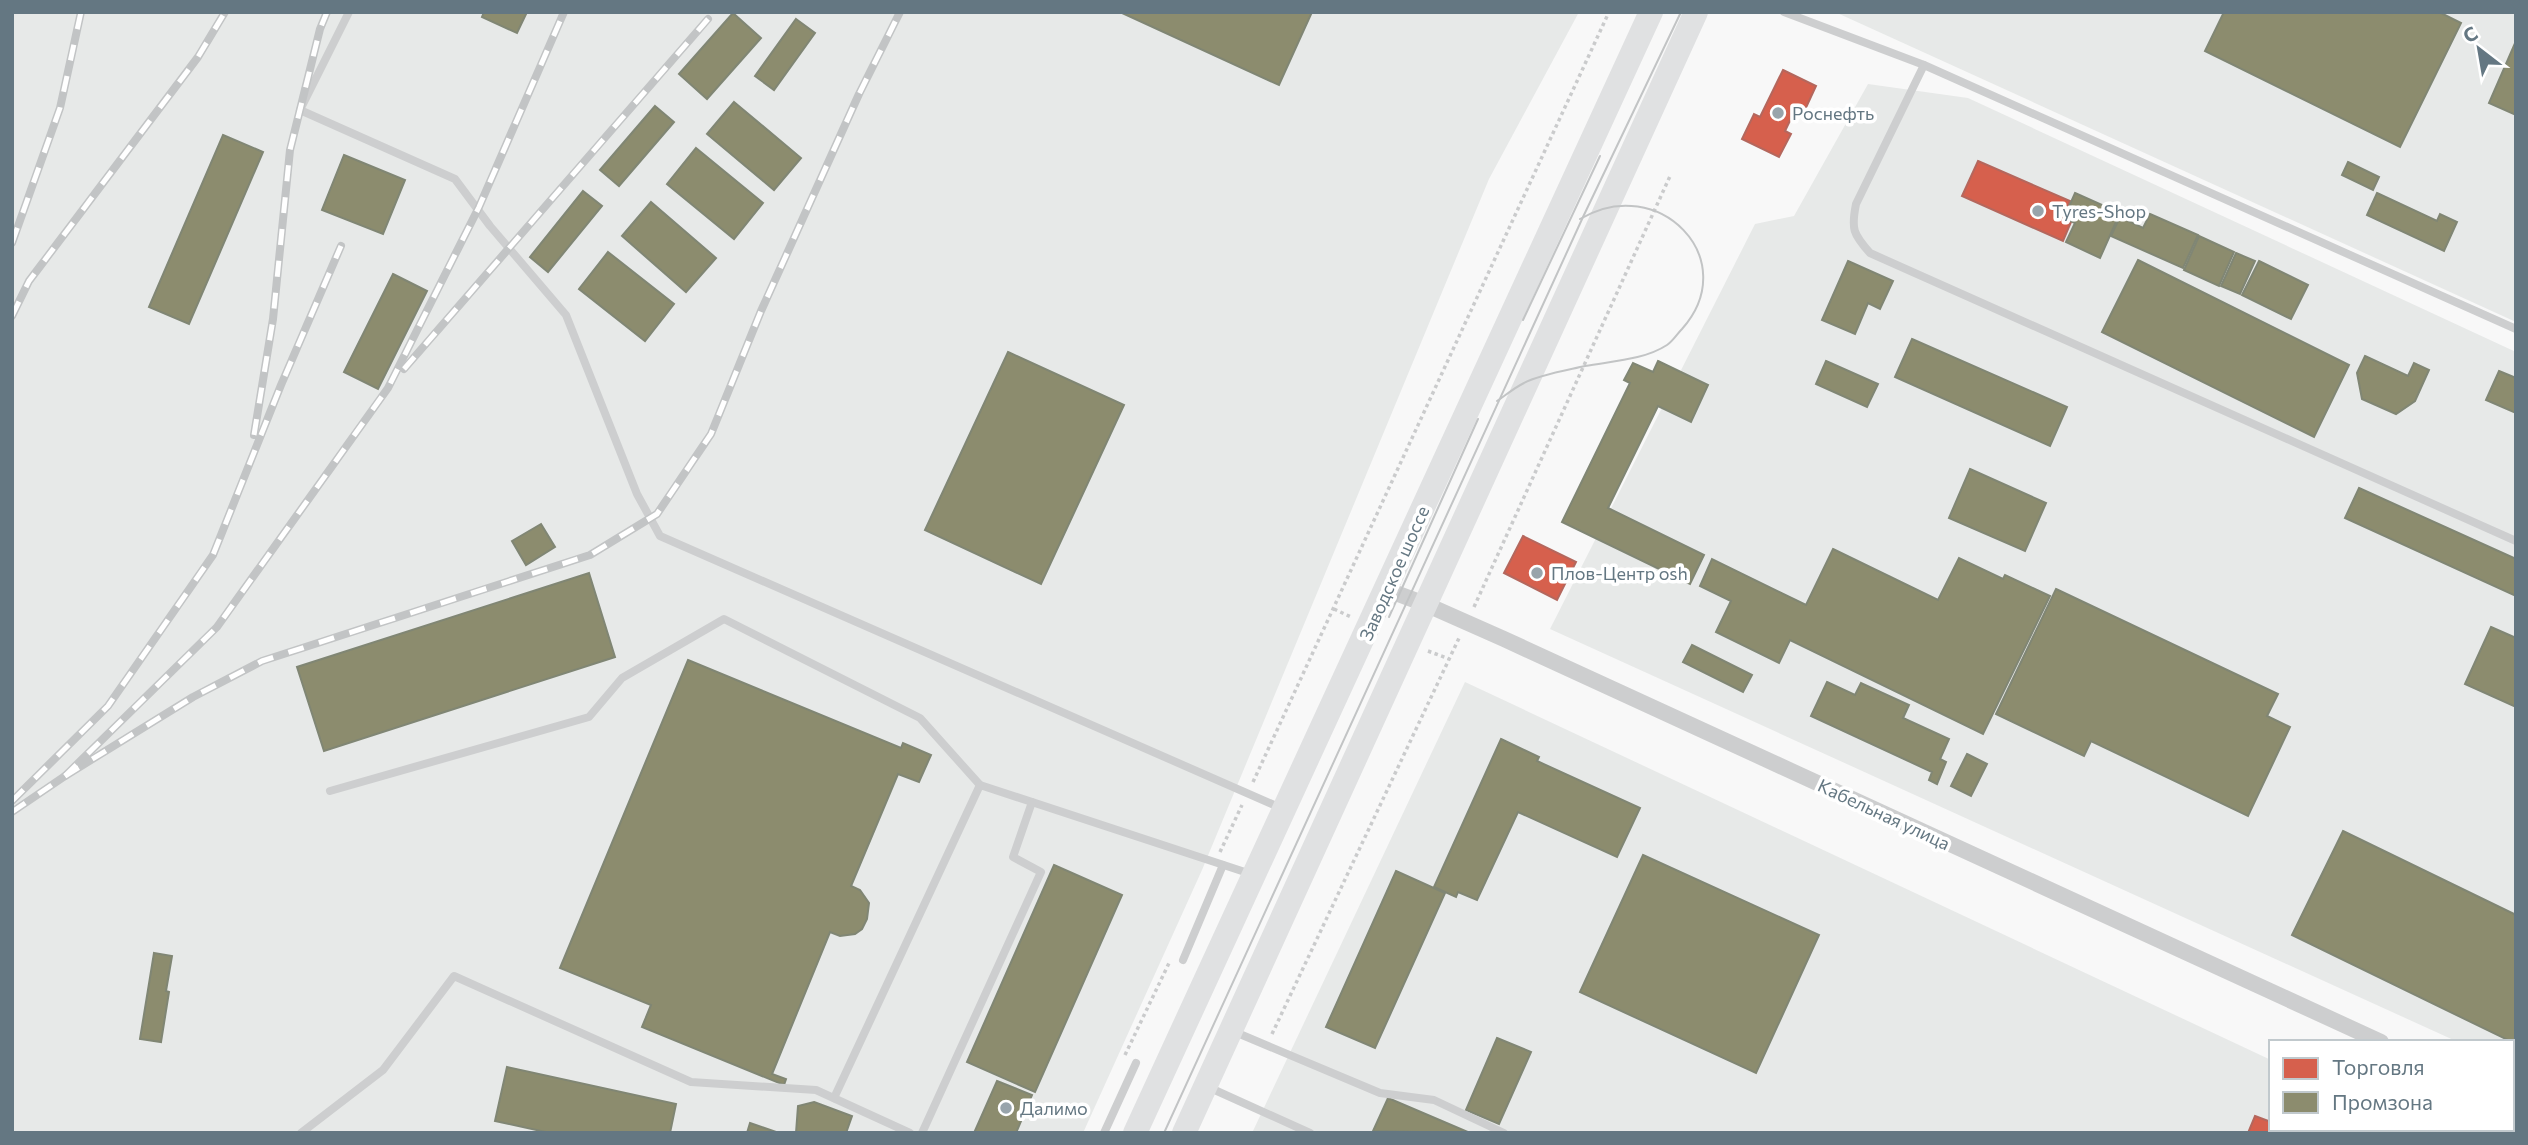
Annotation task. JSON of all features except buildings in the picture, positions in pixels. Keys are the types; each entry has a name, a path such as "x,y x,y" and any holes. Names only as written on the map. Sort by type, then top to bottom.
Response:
{"main road":[{"name":"Заводское шоссе","path":"1135,1133 1651,12"},
{"path":"1184,1133 1696,12"}],"street":[{"name":"Кабельная улица","path":"1385,589 1425,604 2352,1036 2371,1040"}],"lane":[{"path":"349,12 300,110 455,179 489,226 565,315 637,494 660,536 1284,810"},
{"path":"1784,12 1924,65 2516,329"},
{"path":"1924,65 1856,204 1853,218 1854,236 1870,253 2516,541"},
{"path":"330,791 589,716 622,678 724,619 920,718 980,785 1254,875"},
{"path":"834,1098 980,785"},
{"path":"922,1133 1041,872 1013,857 1032,802"},
{"path":"1183,960 1219,864"},
{"path":"300,1133 383,1070 454,976 691,1083 816,1090 910,1133"},
{"path":"1232,1030 1381,1093 1434,1100 1504,1133"},
{"path":"1104,1133 1136,1063"},
{"path":"1206,1086 1310,1133"}],"path":[{"path":"1219,864 1247,795 1609,12"},
{"path":"1123,1059 1169,961"}],"shaded area":[{"path":"12,12 1579,12 1489,179 1202,870 1083,1133 12,1133"},
{"path":"1835,12 2516,12 2516,322"},
{"path":"1868,84 1968,98 2516,352 2516,1068 2514,1040 2454,1040 1550,629 1755,224 1794,216"},
{"path":"1465,682 2269,1059 2269,1131 2426,1133 1252,1133"}],"tram line":[{"path":"1164,1133 1583,217 1681,12"},
{"path":"1523,320 1600,156"},
{"path":"1497,401 1520,385 1537,378 1638,357 1658,350 1667,345 1682,329 1699,302 1703,276 1698,251 1684,230 1663,215 1638,207 1609,207 1580,219"},
{"path":"1389,617 1478,419"}],"railway":[{"path":"12,243 60,108 81,12"},
{"path":"12,316 29,281 198,57 225,12"},
{"path":"254,435 273,319 290,150 320,29 327,12"},
{"path":"12,812 65,776 217,627 388,388 479,207 564,12"},
{"path":"65,776 193,697 262,661 590,555 657,514 711,434 761,311 859,94 900,12"},
{"path":"404,369 708,19"},
{"path":"12,801 108,706 213,555 281,385 341,246"}],"place":[{"name":"Роснефть","path":"1778,113"},
{"name":"Tyres-Shop","path":"2038,211"},
{"name":"Плов-Центр osh","path":"1537,573"},
{"name":"Далимо","path":"1006,1108"}]}
